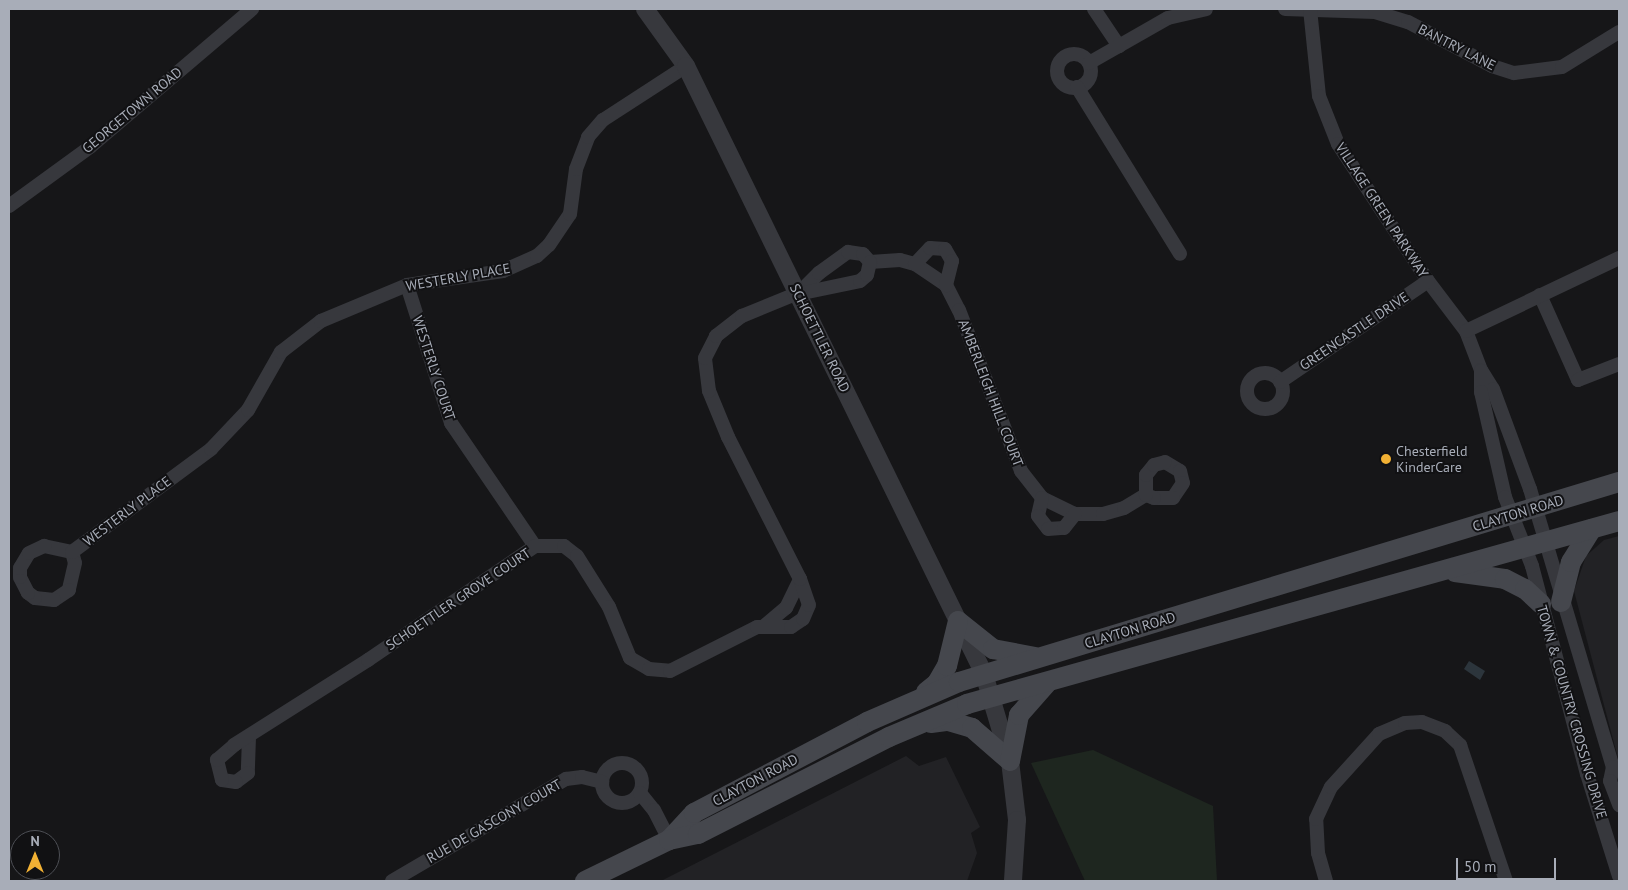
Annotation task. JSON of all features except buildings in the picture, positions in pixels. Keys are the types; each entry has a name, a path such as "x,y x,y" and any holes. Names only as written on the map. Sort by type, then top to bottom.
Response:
{"main road":[{"name":"CLAYTON ROAD","path":"669,840 694,813 918,698 984,674 1619,482"},
{"name":"CLAYTON ROAD","path":"585,881 669,840 698,834 918,723 992,696 1048,682 1619,521"},
{"path":"1561,602 1571,562 1592,529"},
{"path":"1440,572 1464,572 1505,579 1525,589 1542,604"},
{"path":"918,698 937,683 947,666 958,621 994,649 1040,657"},
{"path":"918,723 948,721 972,728 1010,761 1019,715 1048,682"}],"street":[{"name":"GEORGETOWN ROAD","path":"9,206 90,147 252,9"},
{"name":"SCHOETTLER ROAD","path":"645,9 686,66 984,674 1010,761 1017,820 1012,881"},
{"path":"1094,9 1119,46"},
{"path":"1089,63 1119,46 1166,13 1206,9"},
{"name":"BANTRY LANE","path":"1285,9 1375,12 1408,22 1492,66 1514,73 1562,67 1619,32"},
{"name":"VILLAGE GREEN PARKWAY","path":"1310,9 1318,96 1338,144 1428,281 1466,331 1481,370 1493,389 1535,508 1544,542"},
{"path":"1075,54 1089,63 1089,78 1077,87 1066,86 1058,77 1060,61 1075,54"},
{"name":"WESTERLY PLACE","path":"72,552 73,582 62,596 44,601 28,593 20,577 20,568 29,553 44,546 72,552 228,432 248,410 281,352 300,335 321,321 407,285 503,271 537,256 557,234 570,214 576,169 588,136 604,120 686,66"},
{"path":"1077,87 1180,254"},
{"path":"915,264 930,248 945,249 952,261 946,285"},
{"name":"AMBERLEIGH HILL COURT","path":"798,293 819,273 848,252 863,254 870,262 900,260 915,264 946,285 959,310 1020,471 1042,498 1075,514 1103,514 1124,508 1146,495"},
{"path":"1466,331 1619,258"},
{"path":"798,293 860,281 867,275 870,262"},
{"name":"GREENCASTLE DRIVE","path":"1280,382 1428,281"},
{"name":"WESTERLY COURT","path":"407,285 451,423 535,546"},
{"name":"SCHOETTLER GROVE COURT","path":"762,627 791,627 803,618 809,605 800,579 725,428 709,391 705,358 716,336 742,316 798,293"},
{"path":"1540,295 1578,380 1619,364"},
{"name":"VILLAGE GREEN PARKWAY","path":"1481,370 1481,392 1511,515 1524,548"},
{"path":"1042,498 1038,516 1048,529 1064,528 1075,514"},
{"name":"TOWN & COUNTRY CROSSING DRIVE","path":"1544,542 1613,766 1610,781 1619,805"},
{"name":"SCHOETTLER GROVE COURT","path":"249,737 535,546 564,546 577,556 609,607 630,658 649,669 670,671 762,627 786,608 800,579"},
{"name":"TOWN & COUNTRY CROSSING DRIVE","path":"1524,548 1542,604 1587,774 1619,876"},
{"path":"1326,881 1318,853 1316,819 1331,787 1379,734 1405,723 1422,722 1445,731 1460,744 1506,881"},
{"path":"640,794 630,802 616,803 605,795 602,782 607,770 625,763 641,774 640,794 654,810 669,840"},
{"name":"RUE DE GASCONY COURT","path":"392,881 566,780 582,777 602,782"}],"shaded area":[{"path":"1619,536 1619,762 1574,591 1586,556 1604,540"},
{"path":"1469,661 1485,671 1480,680 1464,669"},
{"path":"1093,750 1213,806 1217,881 1085,881 1031,763"},
{"path":"906,756 919,766 946,757 980,827 971,833 977,853 967,881 661,881"}],"place":[{"name":"Chesterfield KinderCare","path":"1386,459"}]}
